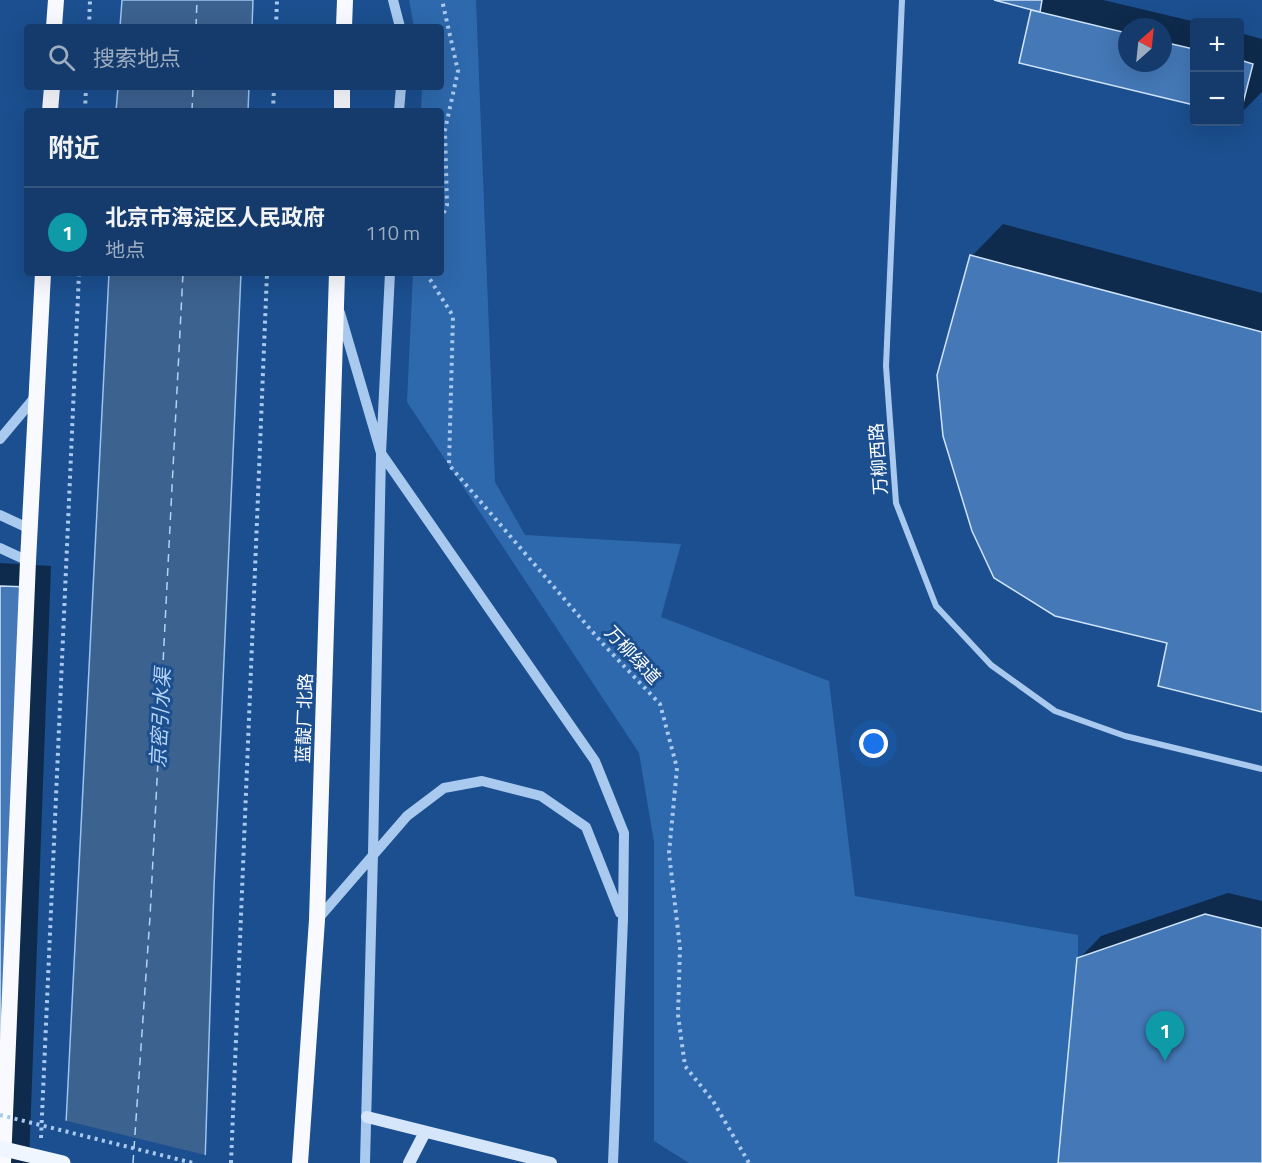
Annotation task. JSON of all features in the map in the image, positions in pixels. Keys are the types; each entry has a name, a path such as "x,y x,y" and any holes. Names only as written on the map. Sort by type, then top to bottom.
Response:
{"highway":[{"path":"54,24 56,0"},
{"path":"344,24 345,0"},
{"path":"50,108 52,90"},
{"path":"342,90 342,108"},
{"path":"3,1163 28,561 43,276"},
{"name":"蓝靛厂北路","path":"300,1163 317,920 337,276"}],"main road":[{"path":"367,1117 551,1163"},
{"path":"409,1163 425,1131"},
{"path":"0,1148 63,1163"}],"street":[{"path":"393,0 399,24"},
{"name":"万柳西路","path":"902,0 886,366 896,503 936,606 991,665 1055,711 1125,736 1262,769"},
{"path":"399,108 401,90"},
{"path":"365,1163 381,453 390,276"},
{"path":"336,300 381,453 595,761 624,833 623,919 613,1163"},
{"path":"0,439 37,396"},
{"path":"0,515 30,529"},
{"path":"0,548 28,561"},
{"path":"317,920 407,816 444,788 482,781 541,796 586,827 623,919"}],"path":[{"path":"89,24 90,0"},
{"path":"276,24 277,0"},
{"path":"442,0 458,71 445,130 447,205 444,212"},
{"path":"85,108 86,90"},
{"path":"273,108 274,90"},
{"path":"41,1139 79,276"},
{"path":"231,1163 267,276"},
{"name":"万柳绿道","path":"428,276 453,316 449,465 603,644 660,704 677,768 669,853 680,948 678,1015 686,1066 713,1101 749,1163"},
{"path":"0,1115 193,1163"}],"shaded area":[{"path":"409,0 476,0 495,482 525,535 681,544 661,617 829,681 855,896 1078,935 1079,1163 689,1163 654,1141 654,842 639,753 407,402 413,276 444,276 444,108 421,108 422,90 444,90 444,24 413,24"}],"water":[{"path":"122,0 253,0 252,24 120,24"},
{"path":"118,90 249,90 248,108 116,108"},
{"name":"京密引水渠","path":"109,276 241,276 214,887 205,1163 64,1163"}],"pier":[{"path":"63,1120 209,1156 208,1163 61,1163"}],"building":[{"path":"994,0 1042,0 1040,12"},
{"path":"1031,10 1118,31 1118,72 1172,72 1172,44 1190,48 1190,104 1019,63"},
{"path":"1244,61 1253,64 1244,99"},
{"path":"970,255 1262,332 1262,712 1158,686 1167,643 1055,616 994,578 972,531 943,436 937,375"},
{"path":"0,586 29,587 0,1163"},
{"path":"1205,914 1262,928 1262,1163 1058,1163 1077,958"}],"ferry route":[{"path":"196,24 197,0"},
{"path":"192,108 193,90"},
{"path":"133,1163 150,917 183,276"}],"place":[{"name":"北京市海淀区人民政府","path":"1165,1061"}]}
